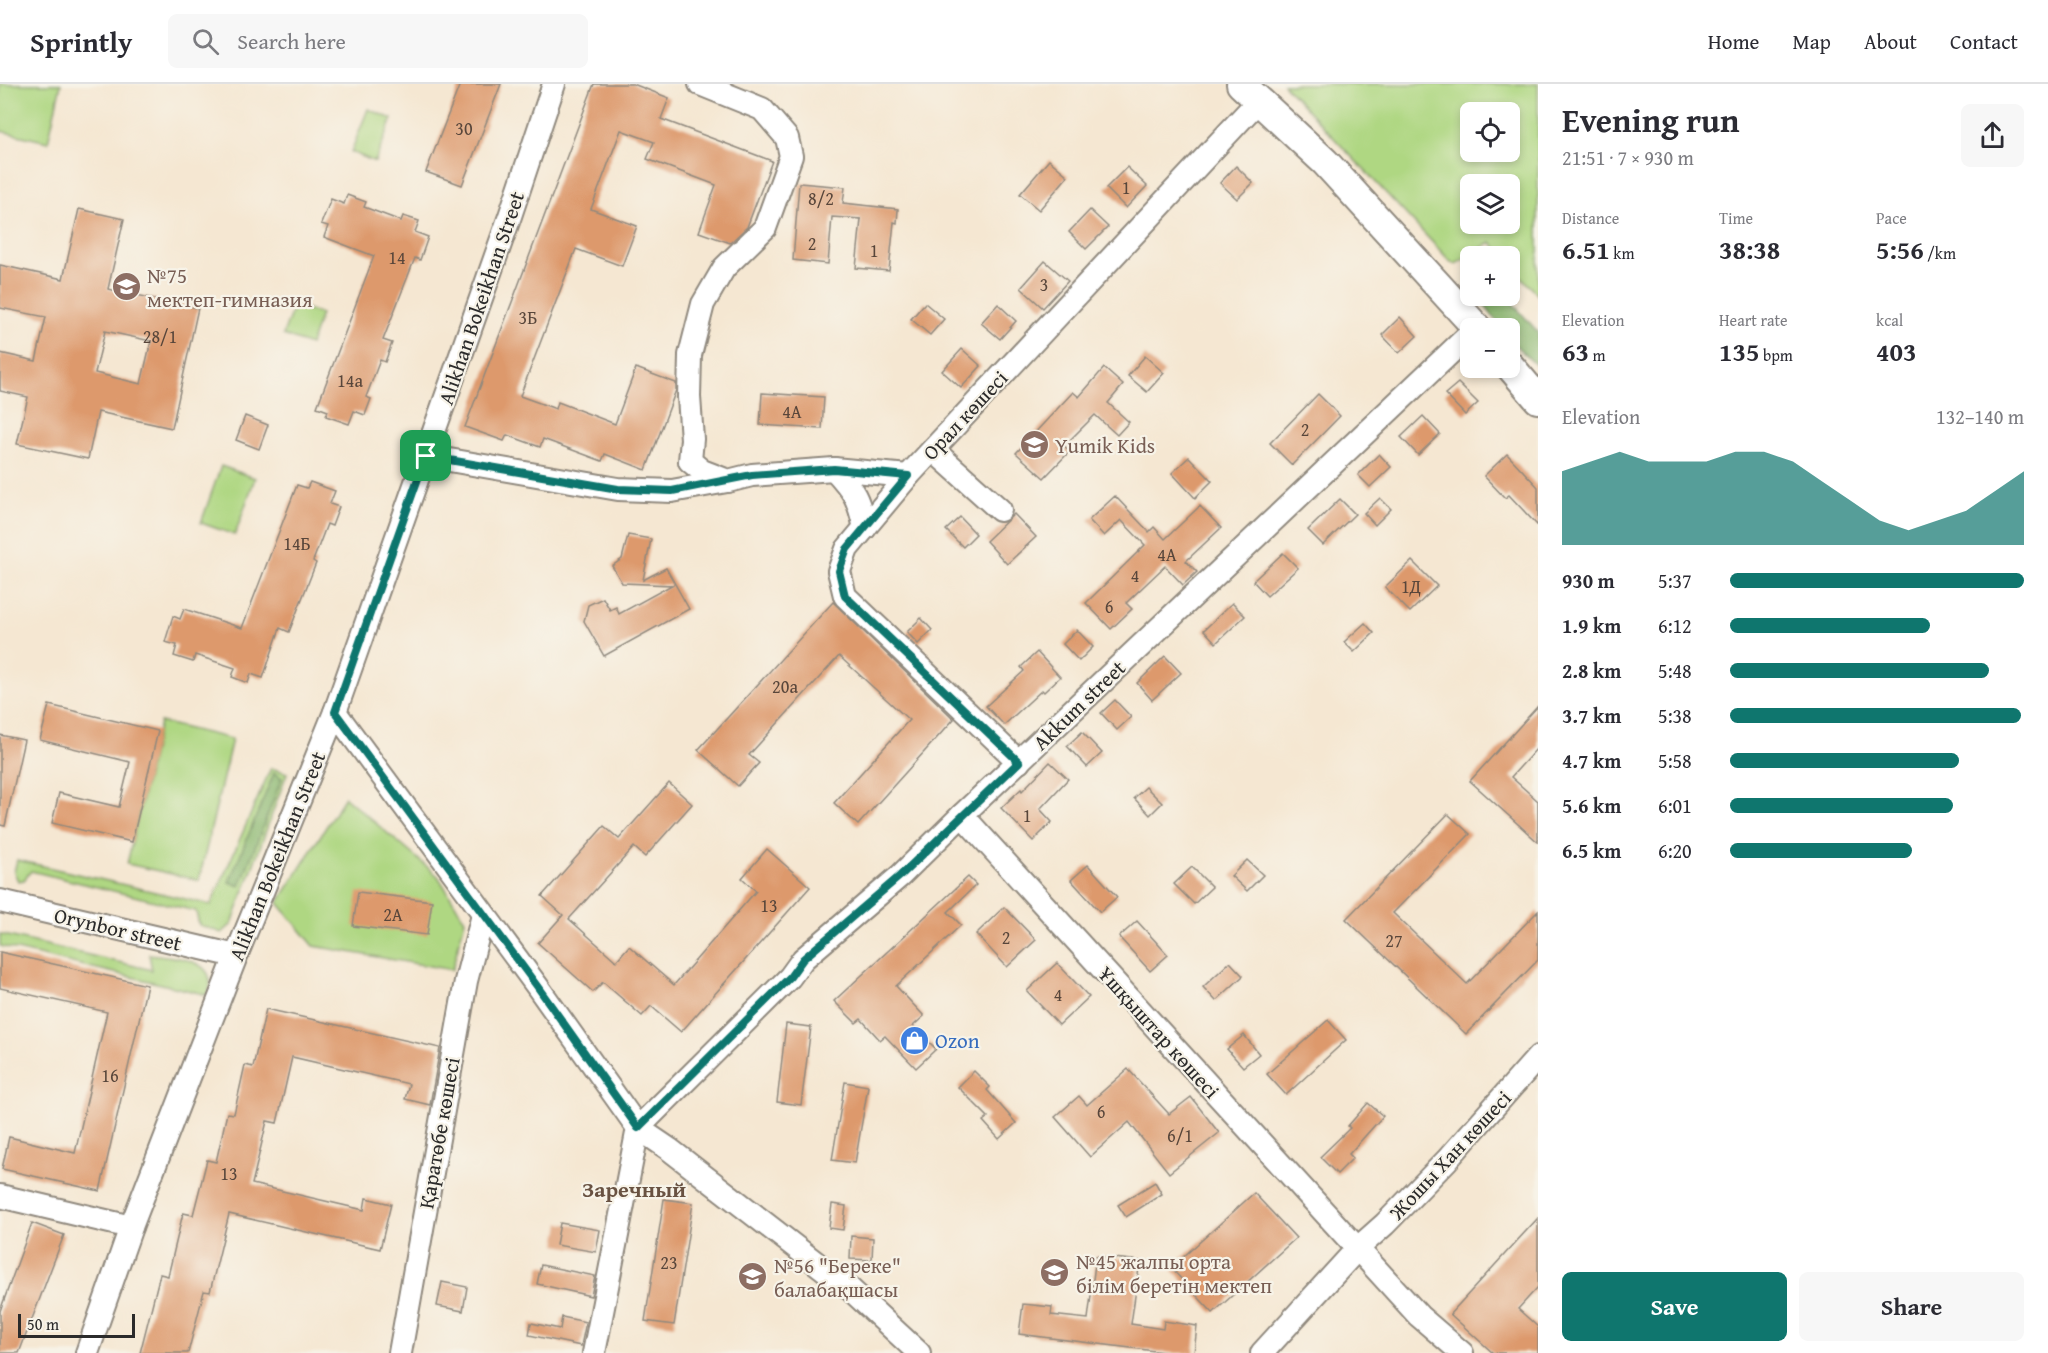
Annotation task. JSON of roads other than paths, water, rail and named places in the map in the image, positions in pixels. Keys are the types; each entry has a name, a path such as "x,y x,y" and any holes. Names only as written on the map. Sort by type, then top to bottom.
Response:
{"main road":[{"path":"1250,92 1325,162 1467,318"},
{"path":"1520,378 1538,399"}],"street":[{"name":"Alikhan Bokeikhan Street","path":"87,1353 131,1227 236,956 335,712 554,84"},
{"path":"700,84 762,109 787,138 791,156 765,228 724,268 703,304 690,355 689,397 692,439 690,461 702,471 728,481"},
{"name":"Орал көшесі","path":"1019,762 845,596 839,571 847,549 908,476 1250,92"},
{"name":"Akkum street","path":"638,1128 790,977 803,959 900,876 1460,343"},
{"path":"933,450 1000,510"},
{"path":"426,456 618,489 672,491 752,475 834,469 908,476"},
{"path":"834,469 852,488 859,500 864,528"},
{"path":"335,712 537,986 638,1128 669,1149 850,1290 919,1353"},
{"name":"Ұшқыштар көшесі","path":"962,815 1326,1217 1358,1248 1419,1316 1462,1353"},
{"name":"Orynbor street","path":"0,901 236,956"},
{"name":"Қаратөбе көшесі","path":"399,1353 466,981 483,915"},
{"name":"Жошы Хан көшесі","path":"1262,1353 1358,1248 1385,1224 1447,1160 1538,1057"},
{"path":"594,1353 638,1128"},
{"path":"0,1196 131,1227"}],"place":[{"name":"№75 мектеп-гимназия","path":"126,287"},
{"name":"Yumik Kids","path":"1034,445"},
{"name":"Ozon","path":"914,1040"},
{"name":"№45 жалпы орта білім беретін мектеп","path":"1055,1273"},
{"name":"№56 \"Береке\" балабақшасы","path":"753,1277"}],"district":[{"name":"Заречный","path":"634,1189"}]}
